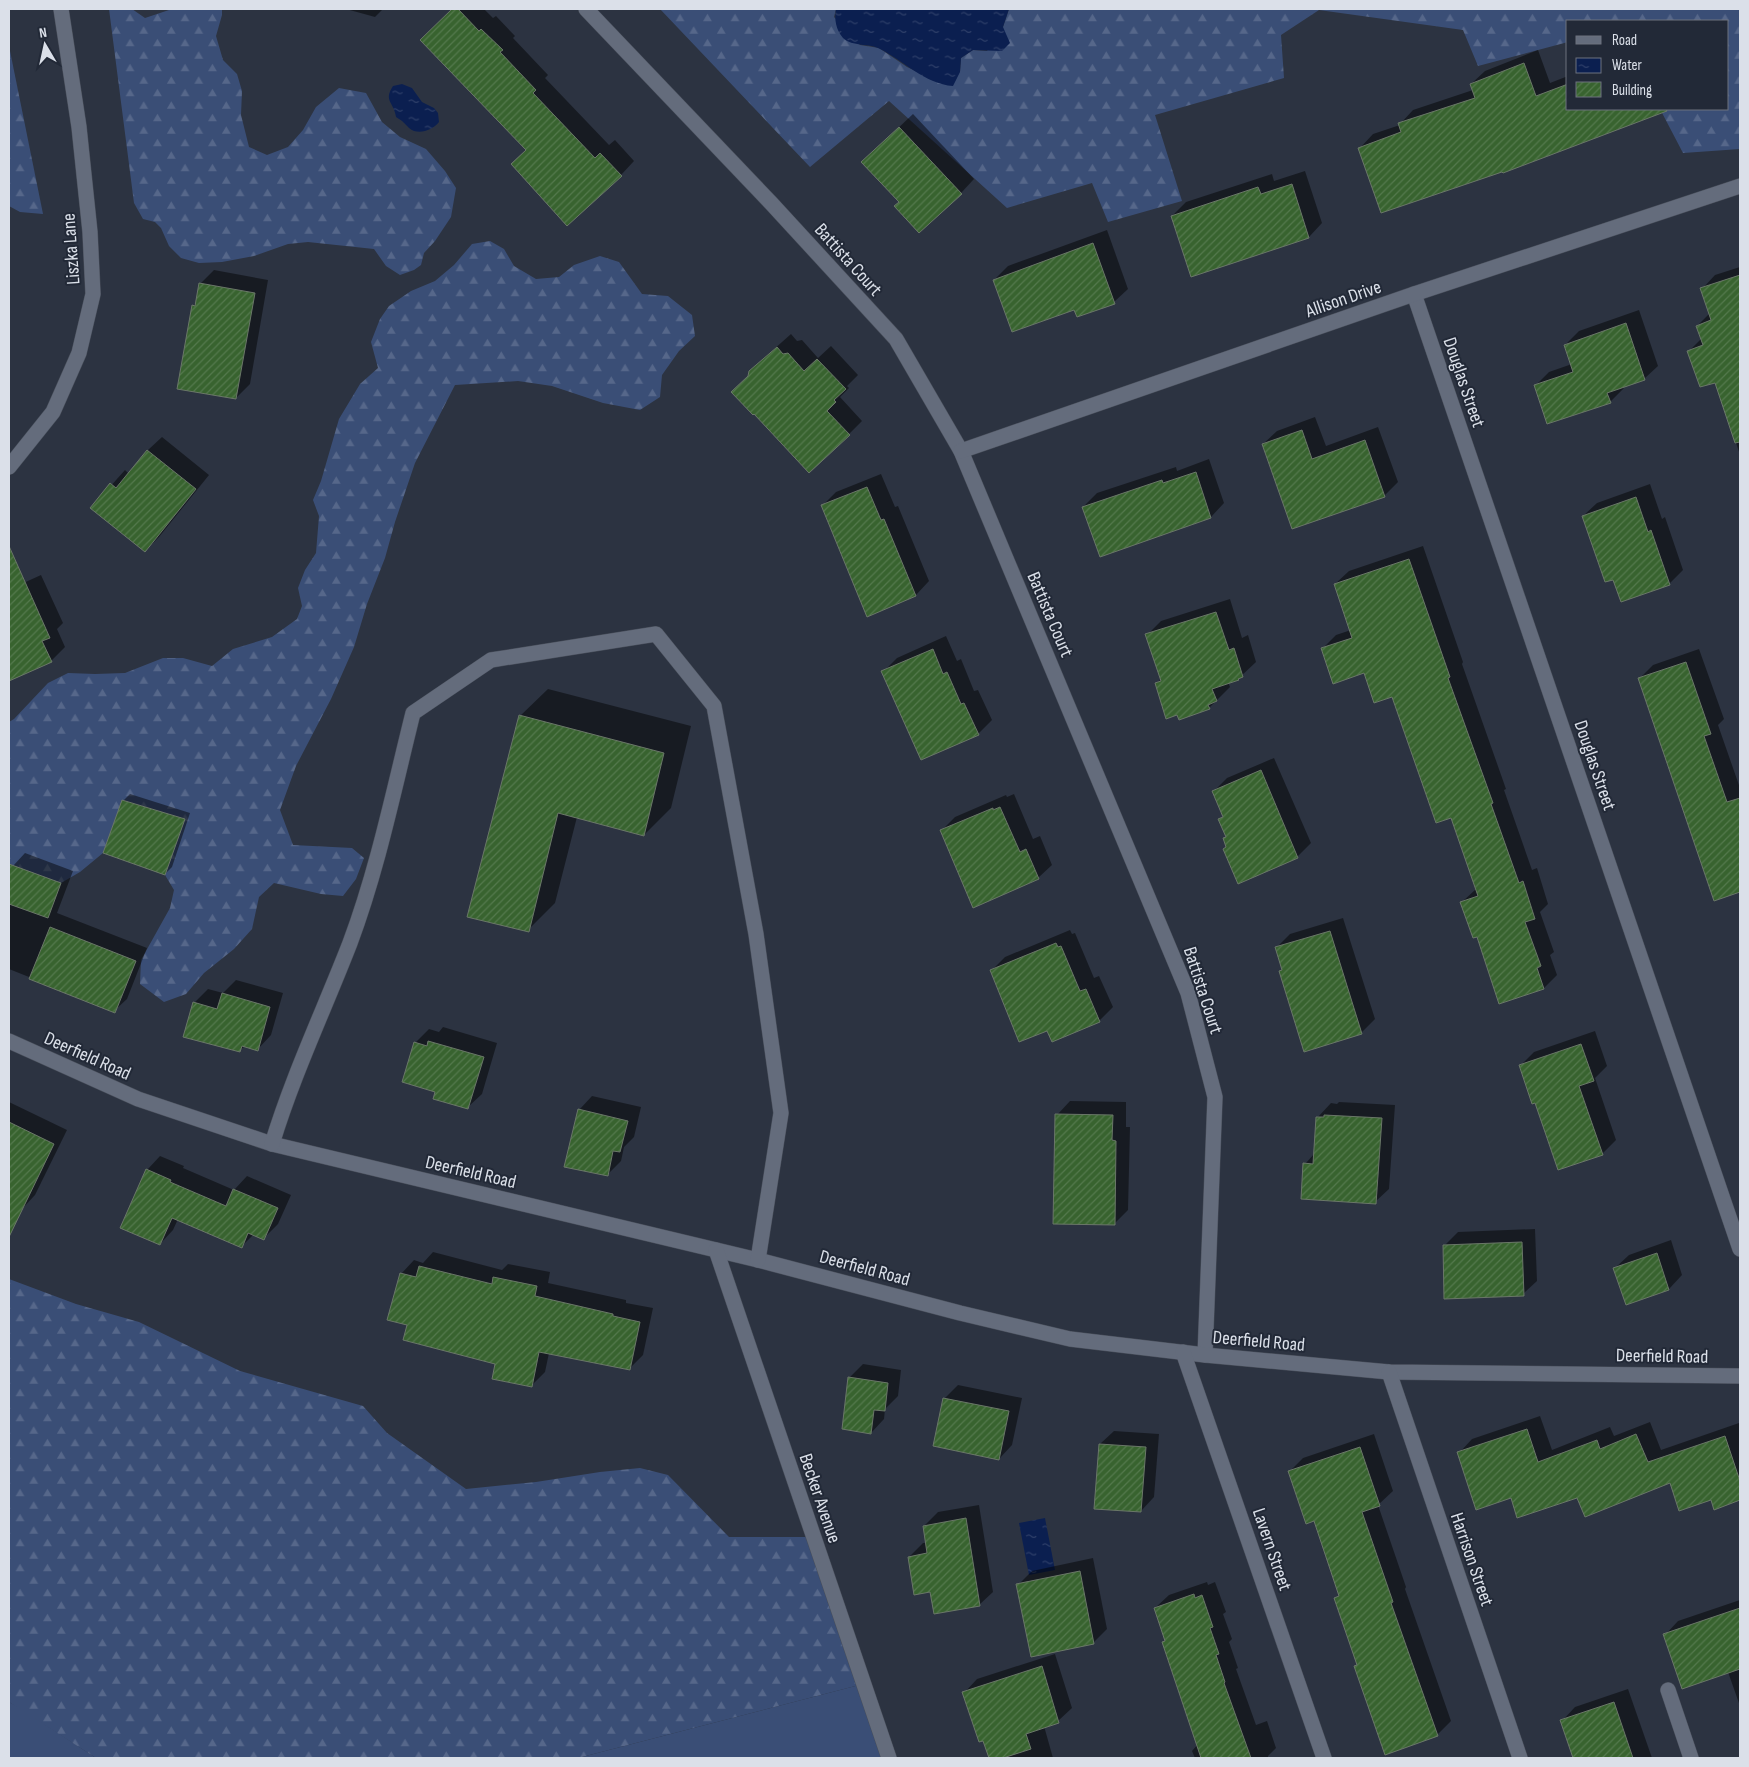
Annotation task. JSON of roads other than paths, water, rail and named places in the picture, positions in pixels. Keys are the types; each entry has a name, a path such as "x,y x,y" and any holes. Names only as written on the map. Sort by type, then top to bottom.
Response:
{"street":[{"name":"Liszka Lane","path":"9,466 53,412 79,353 93,294 90,232 79,127 61,9"},
{"name":"Battista Court","path":"586,9 771,202 896,340 960,451 1188,992 1215,1098 1205,1355"},
{"name":"Allison Drive","path":"960,451 1414,294 1740,186"},
{"name":"Douglas Street","path":"1414,294 1740,1249"},
{"path":"272,1144 284,1103 350,941 374,866 413,713 491,660 656,634 714,706 756,934 781,1113 758,1260"},
{"name":"Deerfield Road","path":"9,1041 138,1099 272,1144 758,1260 960,1313 1070,1339 1205,1355 1389,1372 1740,1376"},
{"name":"Becker Avenue","path":"716,1250 889,1758"},
{"name":"Lavern Street","path":"1184,1352 1324,1758"},
{"name":"Harrison Street","path":"1389,1372 1520,1758"},
{"path":"1668,1690 1692,1758"}],"water":[{"path":"836,9 1009,9 1003,27 1010,43 1002,51 973,50 961,58 960,72 953,86 924,77 876,47 847,41 837,28 835,20"},
{"path":"402,84 412,88 422,102 434,108 438,113 439,122 429,130 417,132 396,117 389,95 393,86"},
{"path":"1045,1518 1055,1570 1029,1575 1019,1523"}]}
